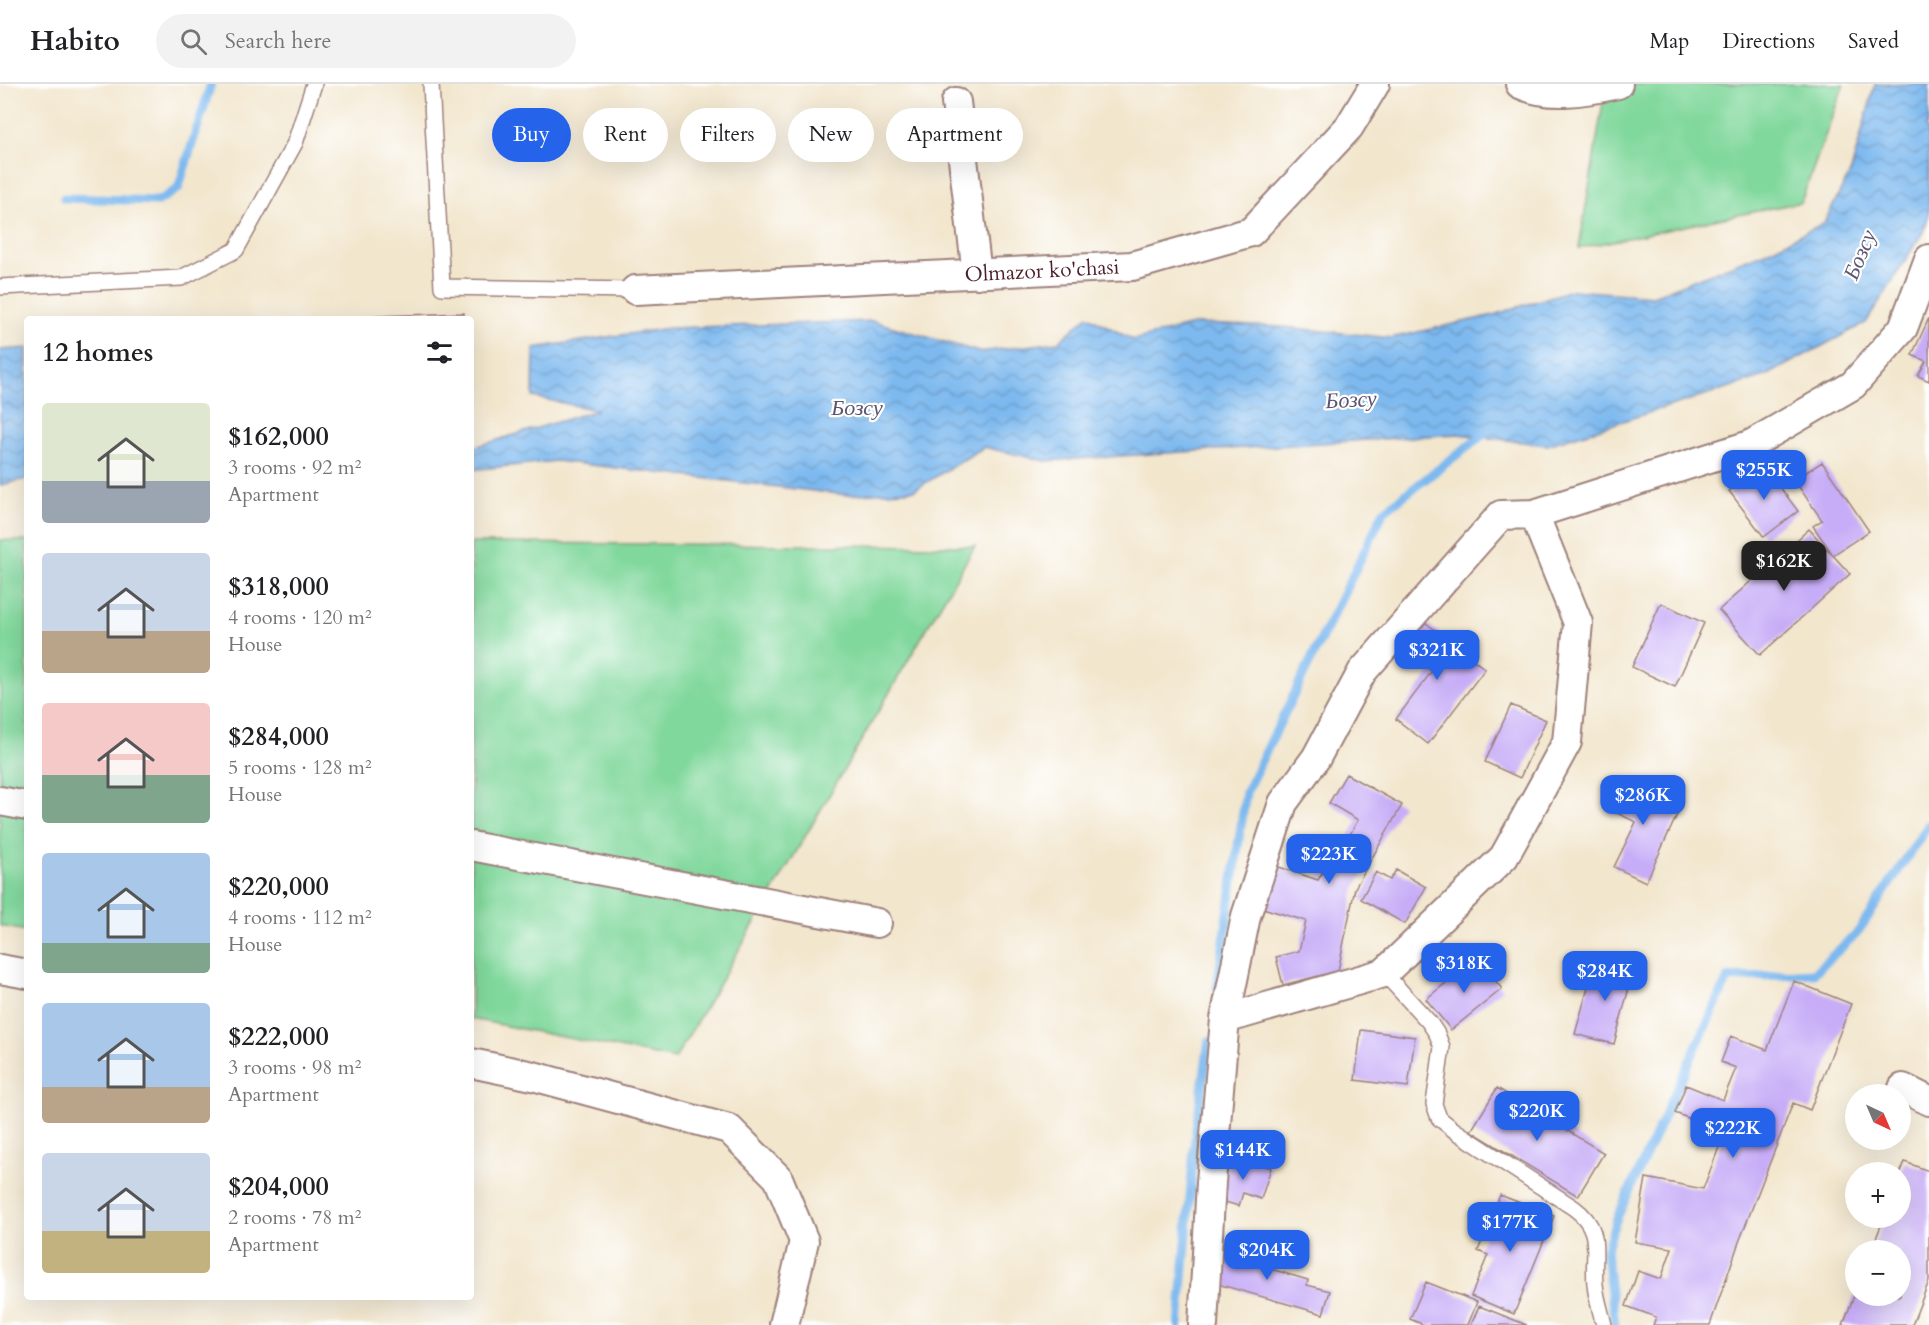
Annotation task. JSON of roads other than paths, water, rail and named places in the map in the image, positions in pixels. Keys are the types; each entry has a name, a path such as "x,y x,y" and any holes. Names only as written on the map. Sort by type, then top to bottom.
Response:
{"street":[{"name":"Olmazor ko'chasi","path":"635,290 1132,266 1251,232 1349,127 1375,84"},
{"path":"1520,84 1534,91 1590,90 1617,84"},
{"path":"956,102 977,274"},
{"path":"1203,1325 1211,1182 1225,1019 1246,916 1282,803 1316,758 1362,672 1501,515 1534,514 1750,446 1853,385 1903,328 1929,259"},
{"path":"1225,1019 1384,973 1504,857 1567,742 1578,623 1534,514"},
{"path":"0,801 24,805"},
{"path":"474,847 878,923"},
{"path":"0,969 24,973"},
{"path":"474,1064 533,1076 729,1129 778,1178 804,1241 784,1325"},
{"path":"1911,1092 1929,1101"}],"lane":[{"path":"0,287 181,278 236,250 294,143 314,84"},
{"path":"430,84 442,287 635,290"},
{"path":"1384,973 1429,1022 1442,1047 1434,1104 1439,1119 1585,1216 1592,1228 1595,1244 1595,1285 1604,1325"}],"water":[{"name":"Бозсу","path":"1875,84 1929,84 1929,121 1926,128 1929,132 1929,215 1923,232 1866,323 1765,376 1547,445 1458,434 1045,461 984,447 914,490 847,495 556,461 474,470 474,447 597,410 533,397 534,348 669,328 873,321 979,352 1058,342 1088,316 1133,340 1197,324 1285,327 1391,338 1494,315 1571,290 1653,296 1765,252 1824,223 1851,171"},
{"path":"24,348 24,480 0,485 0,350"}],"waterway":[{"path":"64,198 158,201 178,189 211,84"},
{"path":"1217,989 1246,792 1384,511 1488,431"},
{"path":"1615,1325 1606,1251 1616,1220 1728,978 1814,973 1858,932 1929,824"},
{"path":"1179,1325 1195,1138 1209,1041"}]}
